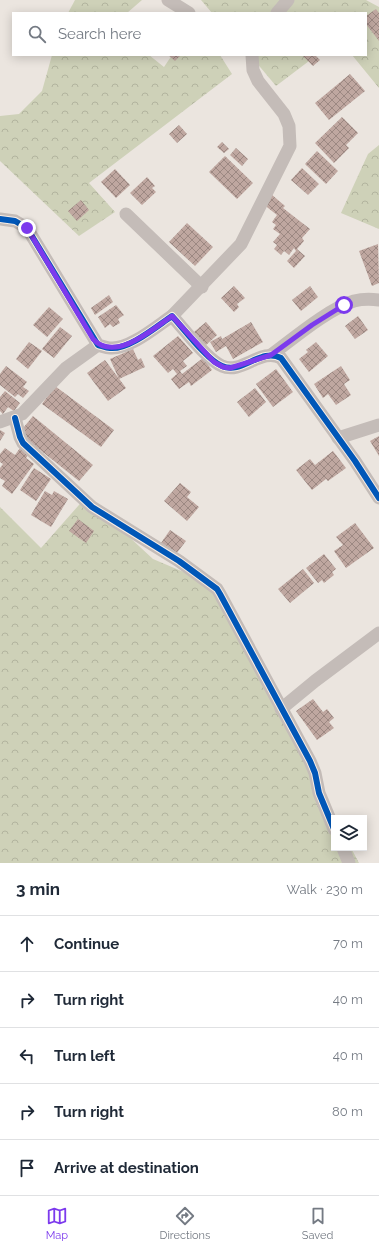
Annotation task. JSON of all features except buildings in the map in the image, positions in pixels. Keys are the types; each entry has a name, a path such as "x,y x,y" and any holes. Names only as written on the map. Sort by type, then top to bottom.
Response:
{"street":[{"path":"168,0 187,12"},
{"path":"278,12 288,0"},
{"path":"0,219 15,221 27,228 98,345 111,348 124,346 136,340 172,316 202,287 241,244 247,235 269,185 285,158 290,146 290,126 284,114 258,81 252,70 252,56"},
{"path":"126,214 202,287"},
{"path":"172,316 214,362 223,367 230,368 271,355 312,325 344,305 355,301 379,300"},
{"path":"0,422 15,418 33,405 66,368 98,345"},
{"path":"271,355 281,358 355,461 379,498"},
{"path":"15,418 23,443 92,507 179,561 217,589 310,761 315,773 319,793 331,822"},
{"path":"338,438 379,425"},
{"path":"282,709 315,681 379,633"},
{"path":"344,851 349,863"}],"green space":[{"path":"75,0 142,0 128,12 69,12"},
{"path":"201,0 366,0 379,7 379,88 353,56 367,56 367,12 211,12"},
{"path":"52,56 150,56 164,67 171,56 221,56 232,74 89,183 115,212 79,236 0,161 0,116 19,114 42,91"},
{"path":"251,56 316,56 276,86"},
{"path":"379,145 379,229 341,213 368,154"},
{"path":"86,497 153,559 212,584 332,815 331,815 331,851 353,851 359,863 0,863 0,507 41,548"}],"cycle path":[{"path":"0,219 15,221 27,228 98,345 110,348 118,348 126,345 172,316 196,344 216,363 222,366 229,368 237,367 266,356 281,358 355,461 379,498"},
{"path":"15,418 23,443 92,507 179,561 217,589 310,761 315,773 319,793 331,822"}],"route":[{"path":"27,228 58,278 83,323 98,345 111,348 124,346 136,340 172,316 214,362 223,367 230,368 266,355 271,355 312,325 344,305"}]}
